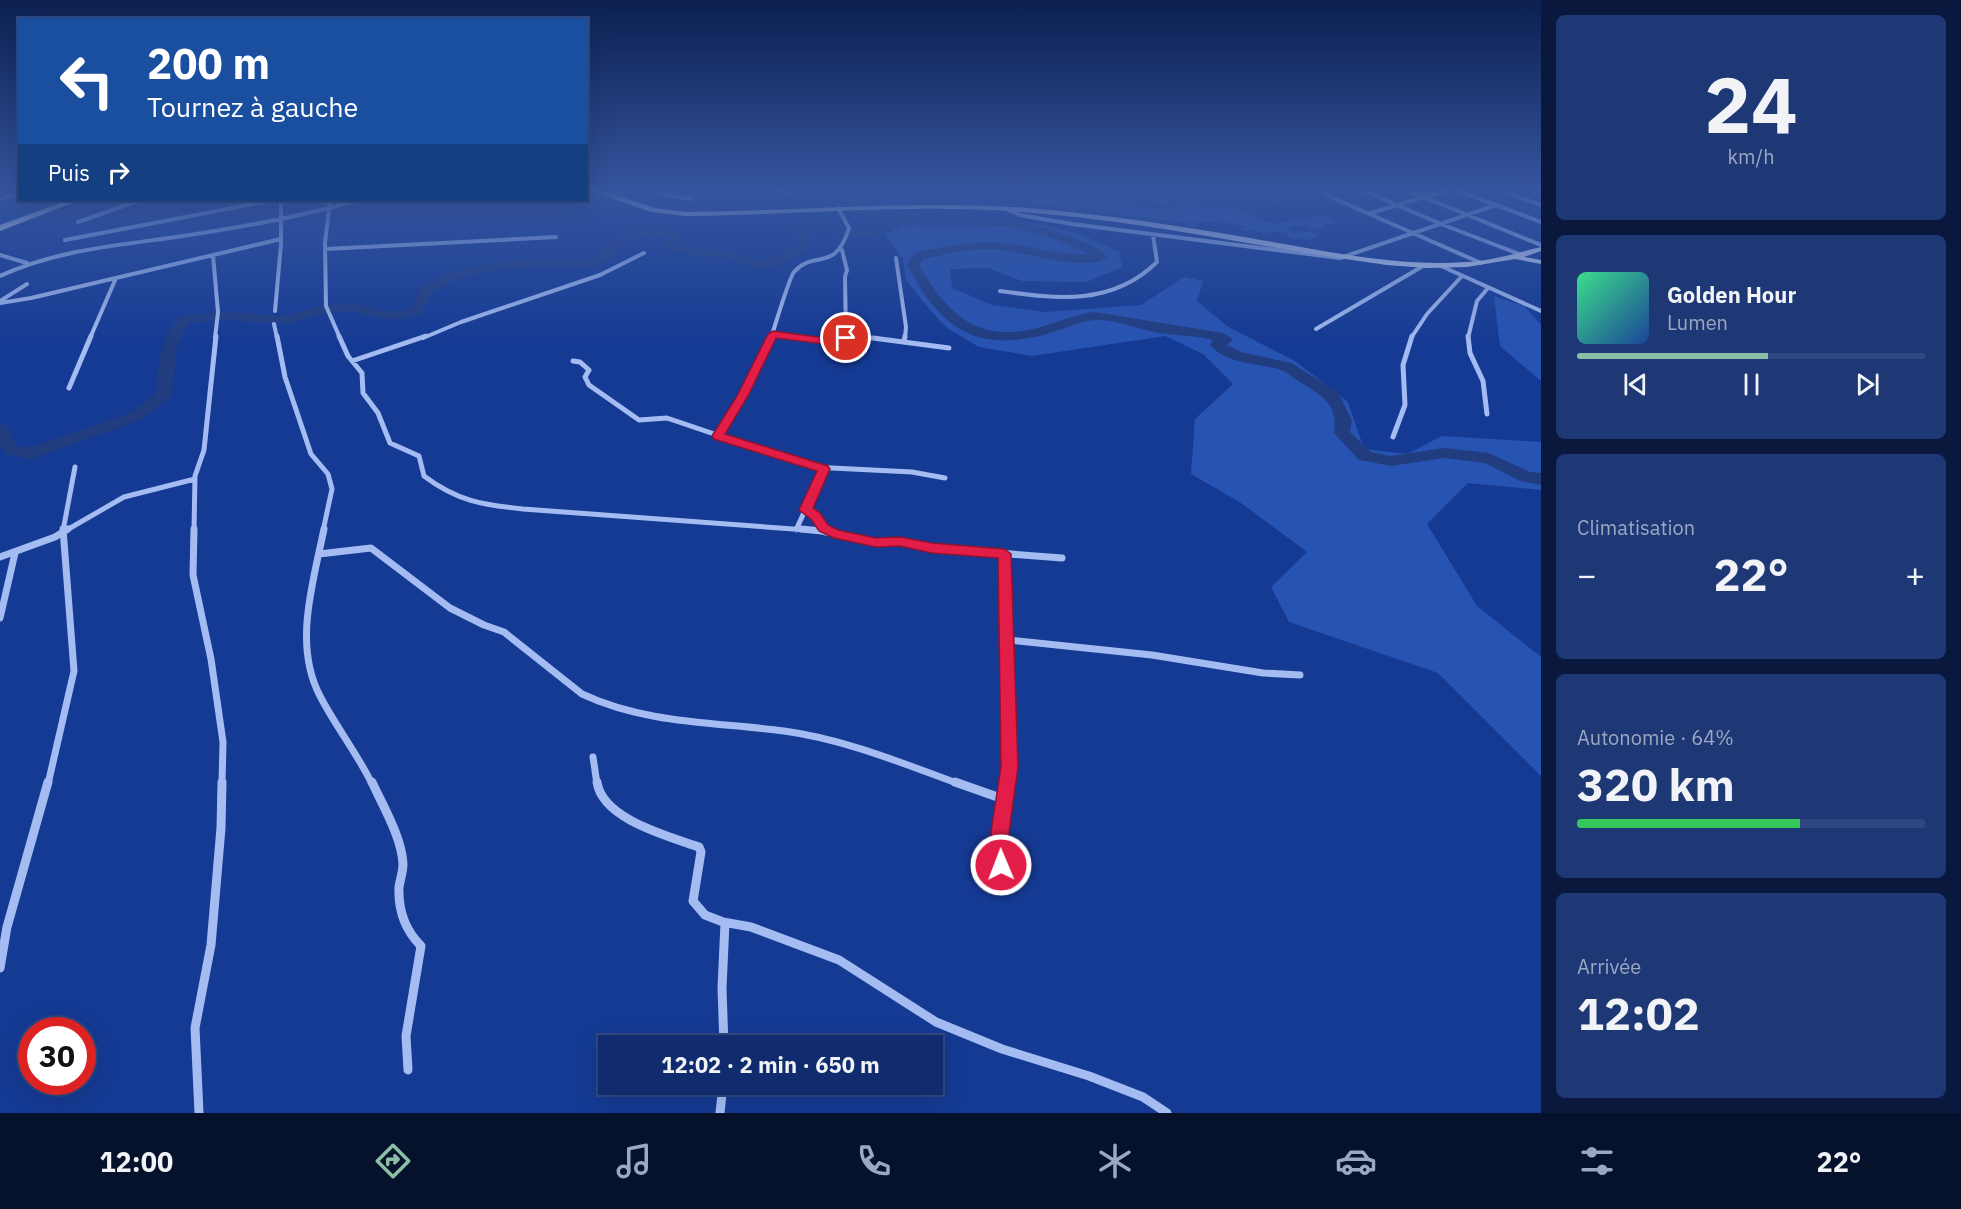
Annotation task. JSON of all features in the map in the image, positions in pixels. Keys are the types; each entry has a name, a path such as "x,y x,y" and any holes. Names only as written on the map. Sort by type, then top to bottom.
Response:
{"street":[{"path":"0,276 28,263 65,254 152,241"},
{"path":"0,302 116,278 273,241"},
{"path":"275,311 281,241"},
{"path":"326,241 326,306 352,361 362,373 363,393 378,413 390,443 419,456 424,476 458,499 475,504 523,509 796,530 834,534 876,543 900,542 932,548 1062,558"},
{"path":"325,249 480,241"},
{"path":"718,436 742,396 773,334 794,271 814,260 834,256 842,250 845,241"},
{"path":"1000,291 1047,297 1070,297 1108,292 1126,286 1146,275 1157,262 1154,241"},
{"path":"1199,241 1335,258 1351,256 1395,241"},
{"path":"1258,241 1423,266 1481,263 1526,254 1541,247"},
{"path":"1431,241 1481,263"},
{"path":"1489,241 1526,254 1541,255"},
{"path":"1527,241 1541,247"},
{"path":"842,250 847,270 845,276 846,338"},
{"path":"352,361 405,345 460,322 600,275 644,253"},
{"path":"0,255 28,263"},
{"path":"199,1113 195,1028 211,945 221,828 223,742 211,659 193,575 195,479 204,450 218,312 213,255"},
{"path":"1511,257 1541,262"},
{"path":"896,258 906,327 904,342"},
{"path":"1316,329 1423,266"},
{"path":"1441,266 1541,310"},
{"path":"1393,436 1405,403 1402,381 1404,358 1408,345 1419,325 1440,297 1462,276"},
{"path":"69,388 116,278"},
{"path":"0,302 27,284"},
{"path":"1487,414 1482,379 1470,353 1467,340 1477,301 1488,288"},
{"path":"274,324 285,376 311,454 328,474 332,489 307,610 309,667 320,696 360,758 394,829 403,864 399,888 401,915 413,938 421,946 406,1021 408,1070"},
{"path":"773,334 833,342 846,338 949,348"},
{"path":"573,360 580,362 589,370 585,377 589,385 639,420 667,418 824,469 925,472 945,478"},
{"path":"0,968 7,927 49,779 74,670 72,622 63,532 75,467"},
{"path":"796,530 824,469"},
{"path":"0,557 15,553 63,532 124,497 195,479"},
{"path":"806,510 816,516 824,528 834,534"},
{"path":"319,554 371,548 440,603 462,617 491,630 504,632 582,694 597,701 640,715 785,731 843,743 1006,800"},
{"path":"0,618 15,553"},
{"path":"999,886 1000,832 1010,767 1004,554"},
{"path":"1008,640 1152,655 1263,673 1300,675"},
{"path":"593,757 598,791 626,820 699,848 693,901 705,915 725,923 751,927 838,960 936,1022 1002,1049 1089,1076 1143,1098 1167,1113"},
{"path":"724,1035 722,988 725,923"},
{"path":"720,1113 722,1095"}],"shaded area":[{"path":"890,241 1095,241 1119,252 1123,267 1086,282 1022,281 988,268 950,269 952,288 992,305 1046,312 1141,305 1184,277 1203,281 1197,301 1227,326 1295,361 1348,402 1364,449 1407,454 1442,436 1541,442 1541,490 1468,483 1427,524 1477,606 1541,657 1541,776 1438,673 1289,622 1271,587 1307,552 1241,503 1191,474 1195,419 1233,384 1203,354 1165,336 1032,356 979,347 947,328 929,309 906,280 903,260"},
{"path":"1494,296 1524,306 1541,325 1541,381 1500,346"}],"waterway":[{"path":"0,429 11,450 29,454 136,416 164,396 167,355 173,336 185,319 223,316 289,320 318,310 351,307 383,315 403,315 415,311 425,293 450,276 526,262 592,262 604,256 622,241"},
{"path":"673,241 672,247 714,254 725,253 757,265 766,264 801,249 804,241"},
{"path":"1069,241 1097,252 1101,257 1068,259 1001,246 945,250 919,256 913,265 935,301 946,314 974,331 1011,336 1046,330 1078,318 1104,316 1162,329 1218,336 1226,339 1217,345 1236,356 1286,366 1332,395 1344,421 1342,433 1365,456 1391,461 1444,453 1489,458 1526,477 1541,479"}],"route":[{"path":"846,338 833,342 773,334 742,396 718,436 824,469 806,510 816,516 824,528 834,534 876,543 895,541 932,548 1004,554 1010,767 1000,832 1001,865"}]}
